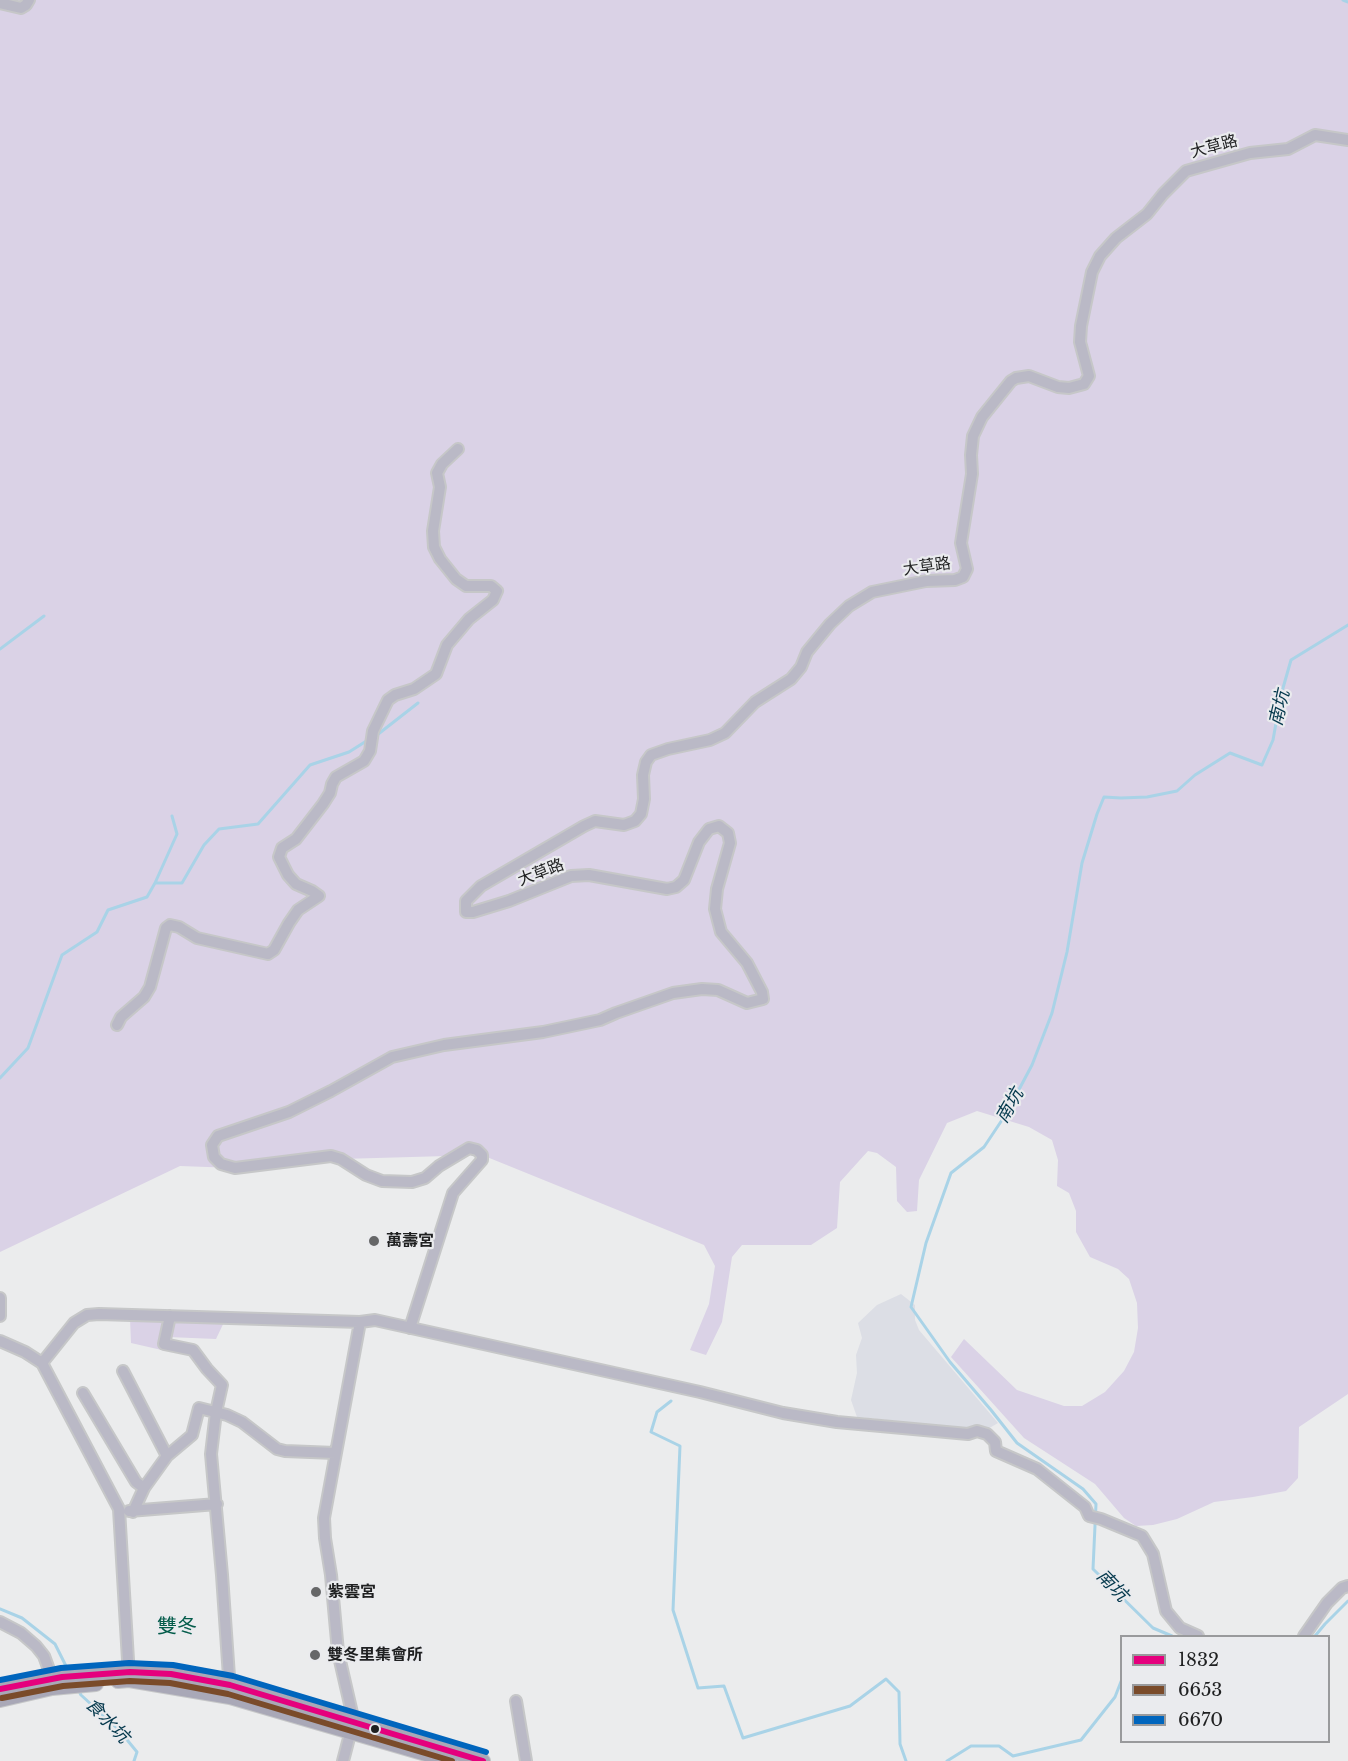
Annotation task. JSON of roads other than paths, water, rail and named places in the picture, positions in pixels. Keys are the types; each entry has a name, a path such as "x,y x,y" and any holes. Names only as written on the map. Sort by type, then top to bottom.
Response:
{"main road":[{"path":"0,1689 171,1674 350,1727 450,1761"},
{"path":"0,1700 57,1683"},
{"path":"350,1727 483,1761"}],"street":[{"path":"0,3 21,8 29,0"},
{"name":"大草路","path":"410,1328 453,1193 482,1160 482,1155 477,1150 469,1148 439,1166 425,1178 412,1182 381,1181 331,1156 235,1168 221,1164 214,1157 212,1145 218,1136 289,1112 392,1057 444,1046 543,1032 600,1020 674,993 702,989 718,990 747,1003 763,999 762,992 747,963 721,932 715,909 717,889 730,843 728,833 719,826 709,829 699,842 684,880 676,887 667,889 589,875 571,876 481,911 466,912 466,901 481,886 584,826 596,821 624,825 635,820 640,814 644,799 643,775 646,762 651,755 710,740 725,733 755,702 791,679 801,667 807,652 830,624 849,606 872,592 926,581 955,580 963,577 967,569 961,543 972,474 973,436 981,417 1016,378 1029,376 1058,387 1069,388 1084,384 1089,376 1080,342 1081,326 1092,272 1100,256 1116,238 1147,214 1186,171 1250,153 1288,149 1315,135 1348,140"},
{"path":"117,1025 121,1017 144,997 150,987 166,928 170,925 179,927 197,938 268,954 274,950 298,910 319,896 296,884 288,875 279,857 282,848 296,838 323,804 336,777 364,761 370,751 373,731 388,700 395,695 414,689 436,674 447,645 469,619 493,600 497,591 491,586 466,586 456,579 440,559 434,547 433,531 440,488 437,473 442,464 458,449"},
{"path":"0,1298 0,1316"},
{"path":"42,1364 75,1323 87,1315 360,1322 375,1320 700,1392 783,1413 849,1423 968,1434 977,1431 987,1434 995,1442 996,1451 1037,1469 1085,1507 1089,1516 1142,1536 1153,1554 1166,1611 1180,1628 1196,1635"},
{"path":"170,1316 164,1344 193,1350 222,1384 211,1454 217,1504 230,1691"},
{"path":"343,1761 352,1713 338,1652 331,1575 324,1538 324,1518 360,1322"},
{"path":"0,1341 25,1352 42,1364 119,1509 129,1676"},
{"path":"123,1371 167,1456"},
{"path":"83,1393 136,1482 144,1488"},
{"path":"133,1512 144,1488 167,1456 192,1435 199,1408 227,1415 242,1422 277,1449 335,1453"},
{"path":"119,1509 133,1512 217,1504"},
{"path":"1305,1635 1321,1610 1342,1588 1348,1586"},
{"path":"0,1622 21,1633 36,1646 44,1656 57,1683"},
{"path":"516,1701 526,1761"}],"waterway":[{"path":"1343,0 1348,2"},
{"path":"0,649 44,616"},
{"name":"南坑","path":"1170,1635 1153,1628 1093,1569 1096,1504 1083,1489 1017,1443 950,1362 911,1307 926,1243 951,1173 984,1147 1006,1114 1032,1065 1052,1013 1067,952 1082,863 1104,797 1147,797 1177,791 1195,775 1230,753 1262,765 1273,740 1281,695 1291,660 1348,625"},
{"path":"377,735 418,703"},
{"path":"0,1078 28,1048 62,955 97,932 108,910 147,897 155,883 182,883 204,845 219,829 258,824 310,765 349,752 368,740"},
{"path":"155,883 177,834 172,816"},
{"path":"671,1401 657,1412 651,1432 680,1446 673,1610 698,1688 724,1686 743,1738 850,1706 886,1679 899,1692 900,1744 906,1761"},
{"name":"南坑","path":"1316,1635 1348,1601"},
{"name":"食水坑","path":"0,1609 22,1618 55,1644 69,1672"},
{"path":"947,1761 971,1746 999,1746 1013,1756 1081,1740 1115,1697 1120,1684"},
{"name":"食水坑","path":"79,1691 119,1730 137,1752 134,1761"}],"place":[{"name":"萬壽宮","path":"374,1241"},
{"name":"紫雲宮","path":"316,1592"},
{"name":"雙冬里集會所","path":"315,1655"}],"district":[{"name":"雙冬","path":"177,1627"}]}
